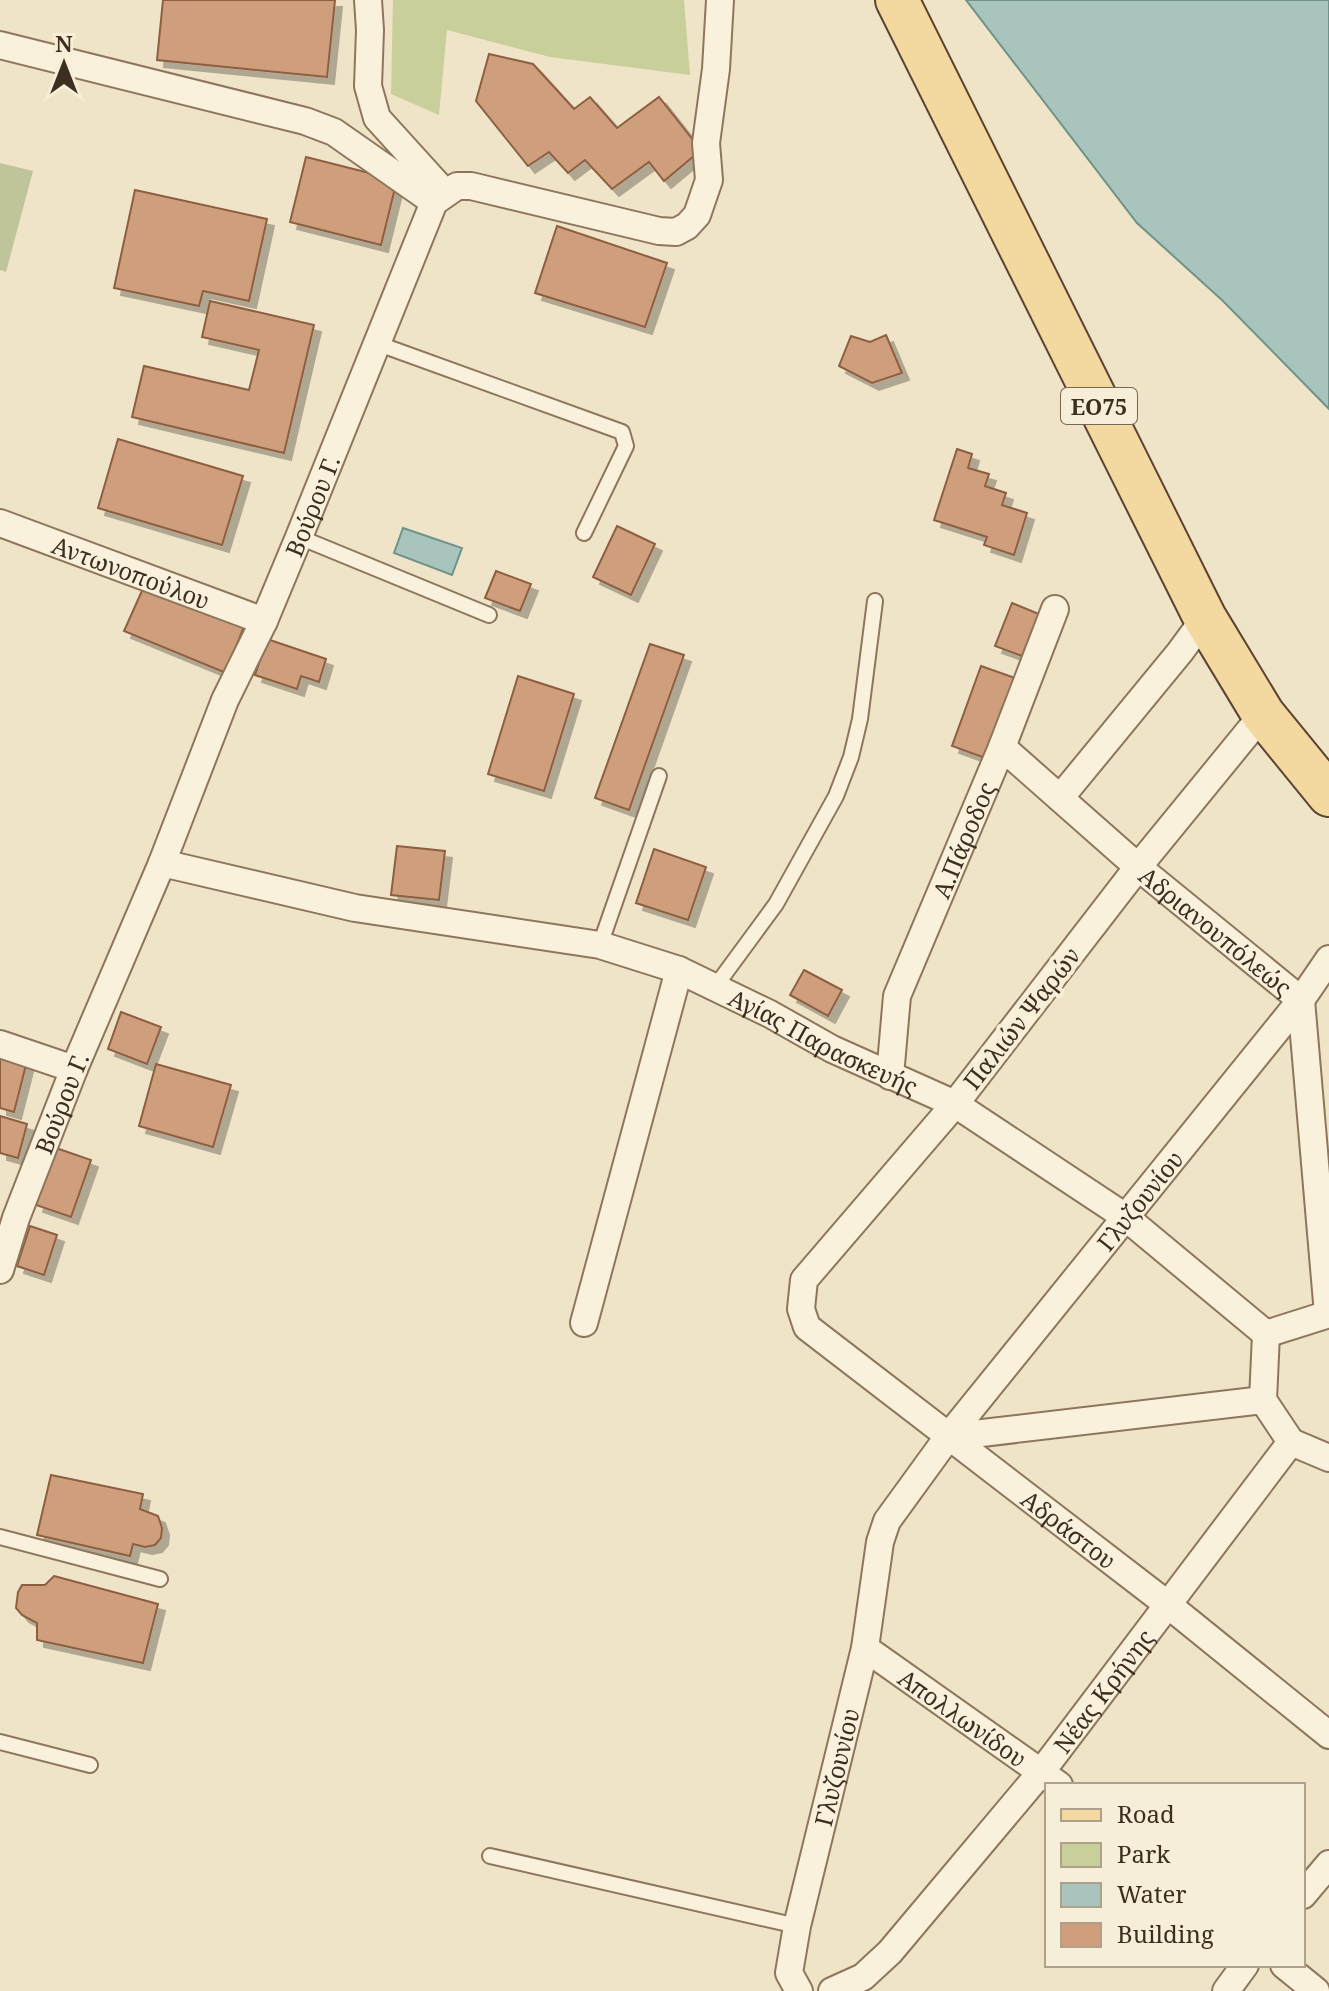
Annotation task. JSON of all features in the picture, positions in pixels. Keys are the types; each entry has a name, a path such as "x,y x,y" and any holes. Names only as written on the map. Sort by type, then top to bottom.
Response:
{"main road":[{"name":"ΕΟ75","path":"897,0 1205,618 1263,714 1329,795"}],"street":[{"path":"368,0 368,86 377,118 440,198"},
{"path":"440,198 457,186 471,186 659,231 676,232 687,226 697,215 709,180 706,143 716,69 720,0"},
{"path":"0,45 305,121 334,132 440,198"},
{"name":"Βούρου Γ.","path":"0,1270 16,1218 74,1069 162,863 225,700 264,621 376,343 440,198"},
{"name":"Αντωνοπούλου","path":"0,523 264,621"},
{"name":"Α.Πάροδος","path":"890,1076 897,996 1002,747 1055,609"},
{"path":"1060,798 1205,618"},
{"name":"Παλιών Ψαρών","path":"807,1327 801,1309 804,1280 955,1104 1138,867 1263,714"},
{"name":"Αδριανουπόλεώς","path":"1002,747 1138,867 1301,1000 1329,1314"},
{"name":"Αγίας Παρασκευής","path":"162,863 355,908 600,945 679,970 770,1014 832,1049 955,1104 1124,1216 1266,1334"},
{"name":"Γλυζουνίου","path":"794,1982 797,1926 865,1648 880,1542 887,1521 948,1437 1301,1000 1329,959"},
{"path":"584,1323 679,970"},
{"path":"0,1044 74,1069"},
{"path":"1329,1314 1266,1334 1263,1400 1291,1442 1329,1458"},
{"name":"Αδράστου","path":"807,1327 1167,1604 1329,1735"},
{"path":"948,1437 1263,1400"},
{"name":"Νέας Κρήνης","path":"1050,1778 1167,1604 1291,1442"},
{"name":"Απολλωνίδου","path":"865,1648 1050,1778"},
{"name":"Νέας Κρήνης","path":"832,1991 863,1977 890,1952 1045,1783"},
{"path":"1305,1893 1329,1864"},
{"path":"1226,1991 1244,1967"},
{"path":"1286,1967 1316,1991"}],"lane":[{"path":"376,343 622,432 626,446 584,533"},
{"path":"299,537 489,615"},
{"path":"715,987 776,904 836,796 851,757 860,719 875,601"},
{"path":"600,945 659,776"},
{"path":"0,1537 160,1579"},
{"path":"0,1742 90,1765"},
{"path":"490,1856 797,1926"}],"green space":[{"path":"393,0 684,0 690,75 550,57 447,30 439,115 391,94"},
{"path":"0,163 33,171 6,272 0,270"}],"water":[{"path":"966,0 1329,0 1329,409 1223,301 1137,223"},
{"path":"403,528 462,548 452,575 394,553"}],"building":[{"path":"163,0 335,0 327,77 157,60"},
{"path":"489,54 533,64 574,109 590,97 617,128 659,97 701,150 664,181 649,162 612,189 585,160 568,173 549,152 528,166 476,101"},
{"path":"306,157 397,180 381,245 290,222"},
{"path":"135,190 267,219 249,301 203,291 199,306 114,288"},
{"path":"557,226 667,263 645,327 535,293"},
{"path":"210,301 314,325 284,453 132,417 144,366 249,390 259,350 202,337"},
{"path":"886,335 902,373 872,383 839,366 851,336 870,342"},
{"path":"118,439 243,476 222,545 98,508"},
{"path":"957,449 972,454 968,468 989,474 985,486 1006,493 1002,505 1027,513 1014,555 984,545 987,537 934,520"},
{"path":"617,526 655,544 631,595 593,577"},
{"path":"496,571 531,584 520,611 485,598"},
{"path":"145,584 244,626 226,673 124,631"},
{"path":"1012,603 1039,614 1022,656 995,646"},
{"path":"267,639 326,659 319,682 301,676 297,689 255,675"},
{"path":"650,644 684,655 629,810 595,798"},
{"path":"981,666 1018,679 988,759 952,746"},
{"path":"518,676 574,694 544,791 488,774"},
{"path":"397,846 445,851 439,900 391,895"},
{"path":"654,849 706,867 688,920 636,903"},
{"path":"804,970 842,990 828,1016 790,995"},
{"path":"121,1012 161,1027 147,1064 108,1049"},
{"path":"0,1054 27,1061 14,1112 0,1108"},
{"path":"156,1064 231,1085 213,1147 139,1126"},
{"path":"0,1116 27,1124 18,1158 0,1153"},
{"path":"56,1148 91,1160 71,1217 36,1205"},
{"path":"30,1226 57,1235 44,1275 17,1266"},
{"path":"51,1475 143,1494 140,1509 158,1516 161,1538 155,1545 145,1547 133,1544 130,1556 37,1535"},
{"path":"54,1576 158,1604 143,1663 37,1640 37,1623 16,1608 18,1592 22,1585 45,1585"}]}
